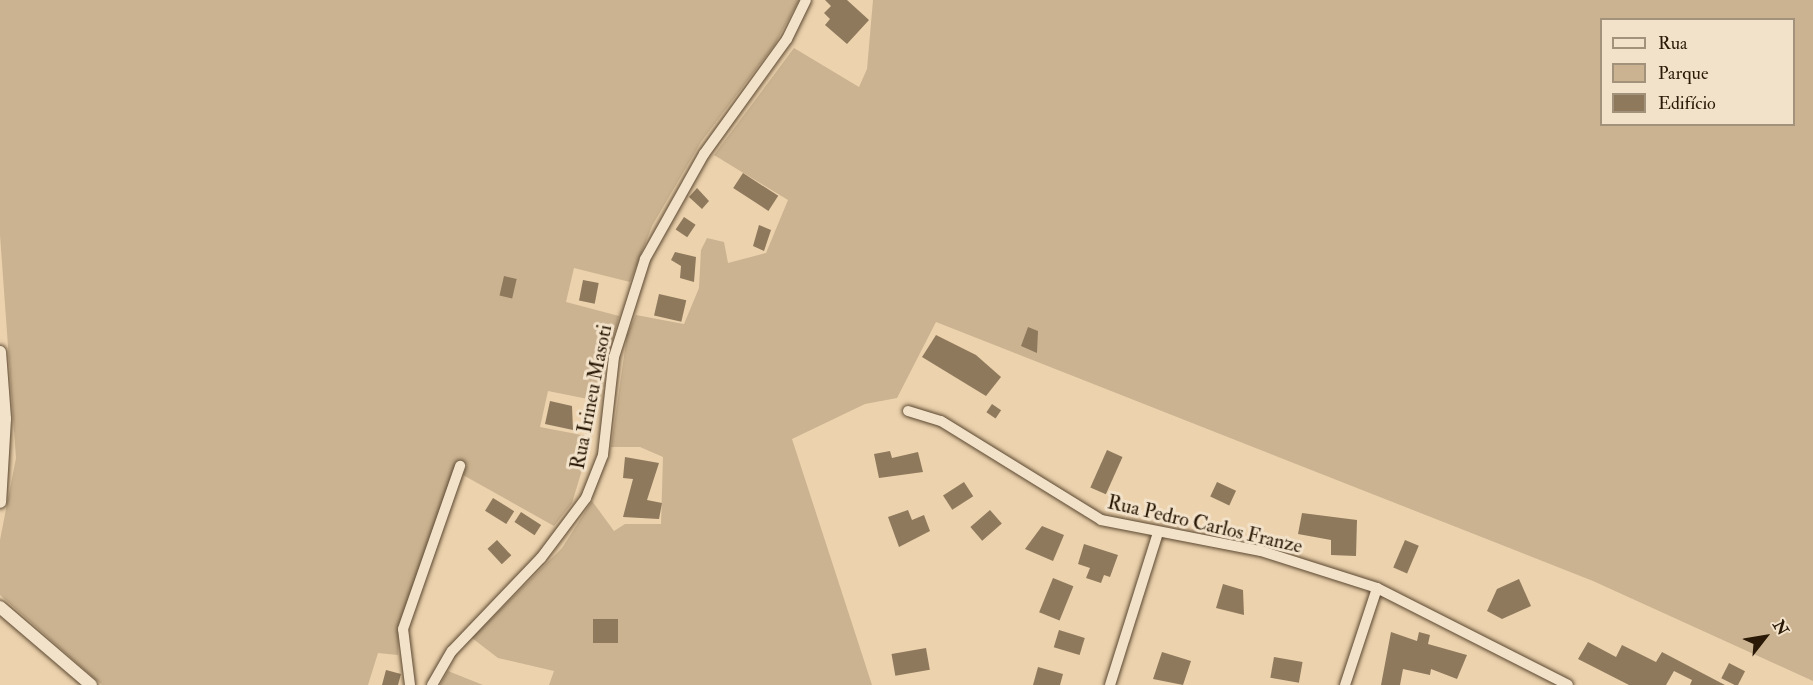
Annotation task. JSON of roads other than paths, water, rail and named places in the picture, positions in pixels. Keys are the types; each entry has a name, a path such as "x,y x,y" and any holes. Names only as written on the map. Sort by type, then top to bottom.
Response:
{"street":[{"name":"Rua Irineu Masoti","path":"432,685 452,651 541,558 586,498 603,455 614,357 645,259 704,154 787,39 806,0"},
{"path":"0,352 5,419 0,502"},
{"name":"Rua Pedro Carlos Franze","path":"908,411 941,421 1079,510 1158,533 1261,551 1377,588 1568,685"},
{"path":"411,685 404,629 460,466"},
{"path":"1110,685 1158,533"},
{"path":"1345,685 1377,588"},
{"path":"0,607 91,685"}]}
